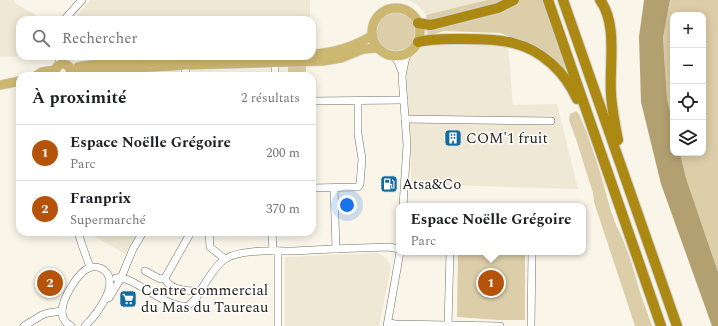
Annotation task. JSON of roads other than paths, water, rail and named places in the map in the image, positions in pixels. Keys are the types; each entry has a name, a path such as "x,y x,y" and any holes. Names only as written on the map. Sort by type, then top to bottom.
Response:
{"highway":[{"path":"418,23 430,25 435,24 498,8 514,0"},
{"path":"548,0 661,326"},
{"path":"563,0 677,326"},
{"path":"600,0 608,14 611,31 611,94 619,160"},
{"path":"418,42 433,39 467,39 501,40 521,45 535,51 558,70 573,90 578,103 588,114"}],"main road":[{"path":"387,11 389,0"},
{"path":"394,0 401,9 411,14 418,23 420,34 418,42 414,48 401,56 394,56 384,53 378,48 373,35 374,25 381,14 393,9 401,9"},
{"path":"316,54 339,50 373,35"},
{"path":"62,69 322,61 341,58 363,49 378,48"},
{"path":"42,72 117,61 142,60"},
{"path":"0,85 16,83"}],"street":[{"path":"68,16 82,0"},
{"path":"402,76 408,53"},
{"path":"394,56 401,67 404,100 406,145 404,203"},
{"path":"275,62 275,72"},
{"path":"186,65 186,72"},
{"path":"316,101 404,100"},
{"path":"316,188 358,187 360,184 362,159 358,134 358,101"},
{"path":"405,118 551,121"},
{"path":"334,188 336,249"},
{"path":"79,236 90,267"},
{"path":"92,326 121,278 140,236"},
{"path":"165,278 189,236"},
{"path":"209,236 210,247 225,259"},
{"path":"273,236 275,251 278,326"},
{"path":"110,280 121,278 173,305 187,305 194,301 217,266 230,256 247,252 389,247 396,248"},
{"path":"400,255 388,324 500,326"},
{"path":"448,325 450,255"},
{"path":"531,326 532,255"},
{"path":"71,326 64,320 62,311 63,304 69,290 82,272 90,267 98,267 103,269 110,280 109,289 99,310 85,326"},
{"path":"145,271 160,279 165,278"},
{"path":"165,278 167,283 178,288 190,291 201,291"},
{"path":"24,326 42,315 62,311"}],"place":[{"name":"COM'1 fruit","path":"453,138"},
{"name":"Atsa&Co","path":"389,184"},
{"name":"Franprix","path":"50,283"},
{"name":"Espace Noëlle Grégoire","path":"491,283"},
{"name":"Centre commercial du Mas du Taureau","path":"128,299"}]}
